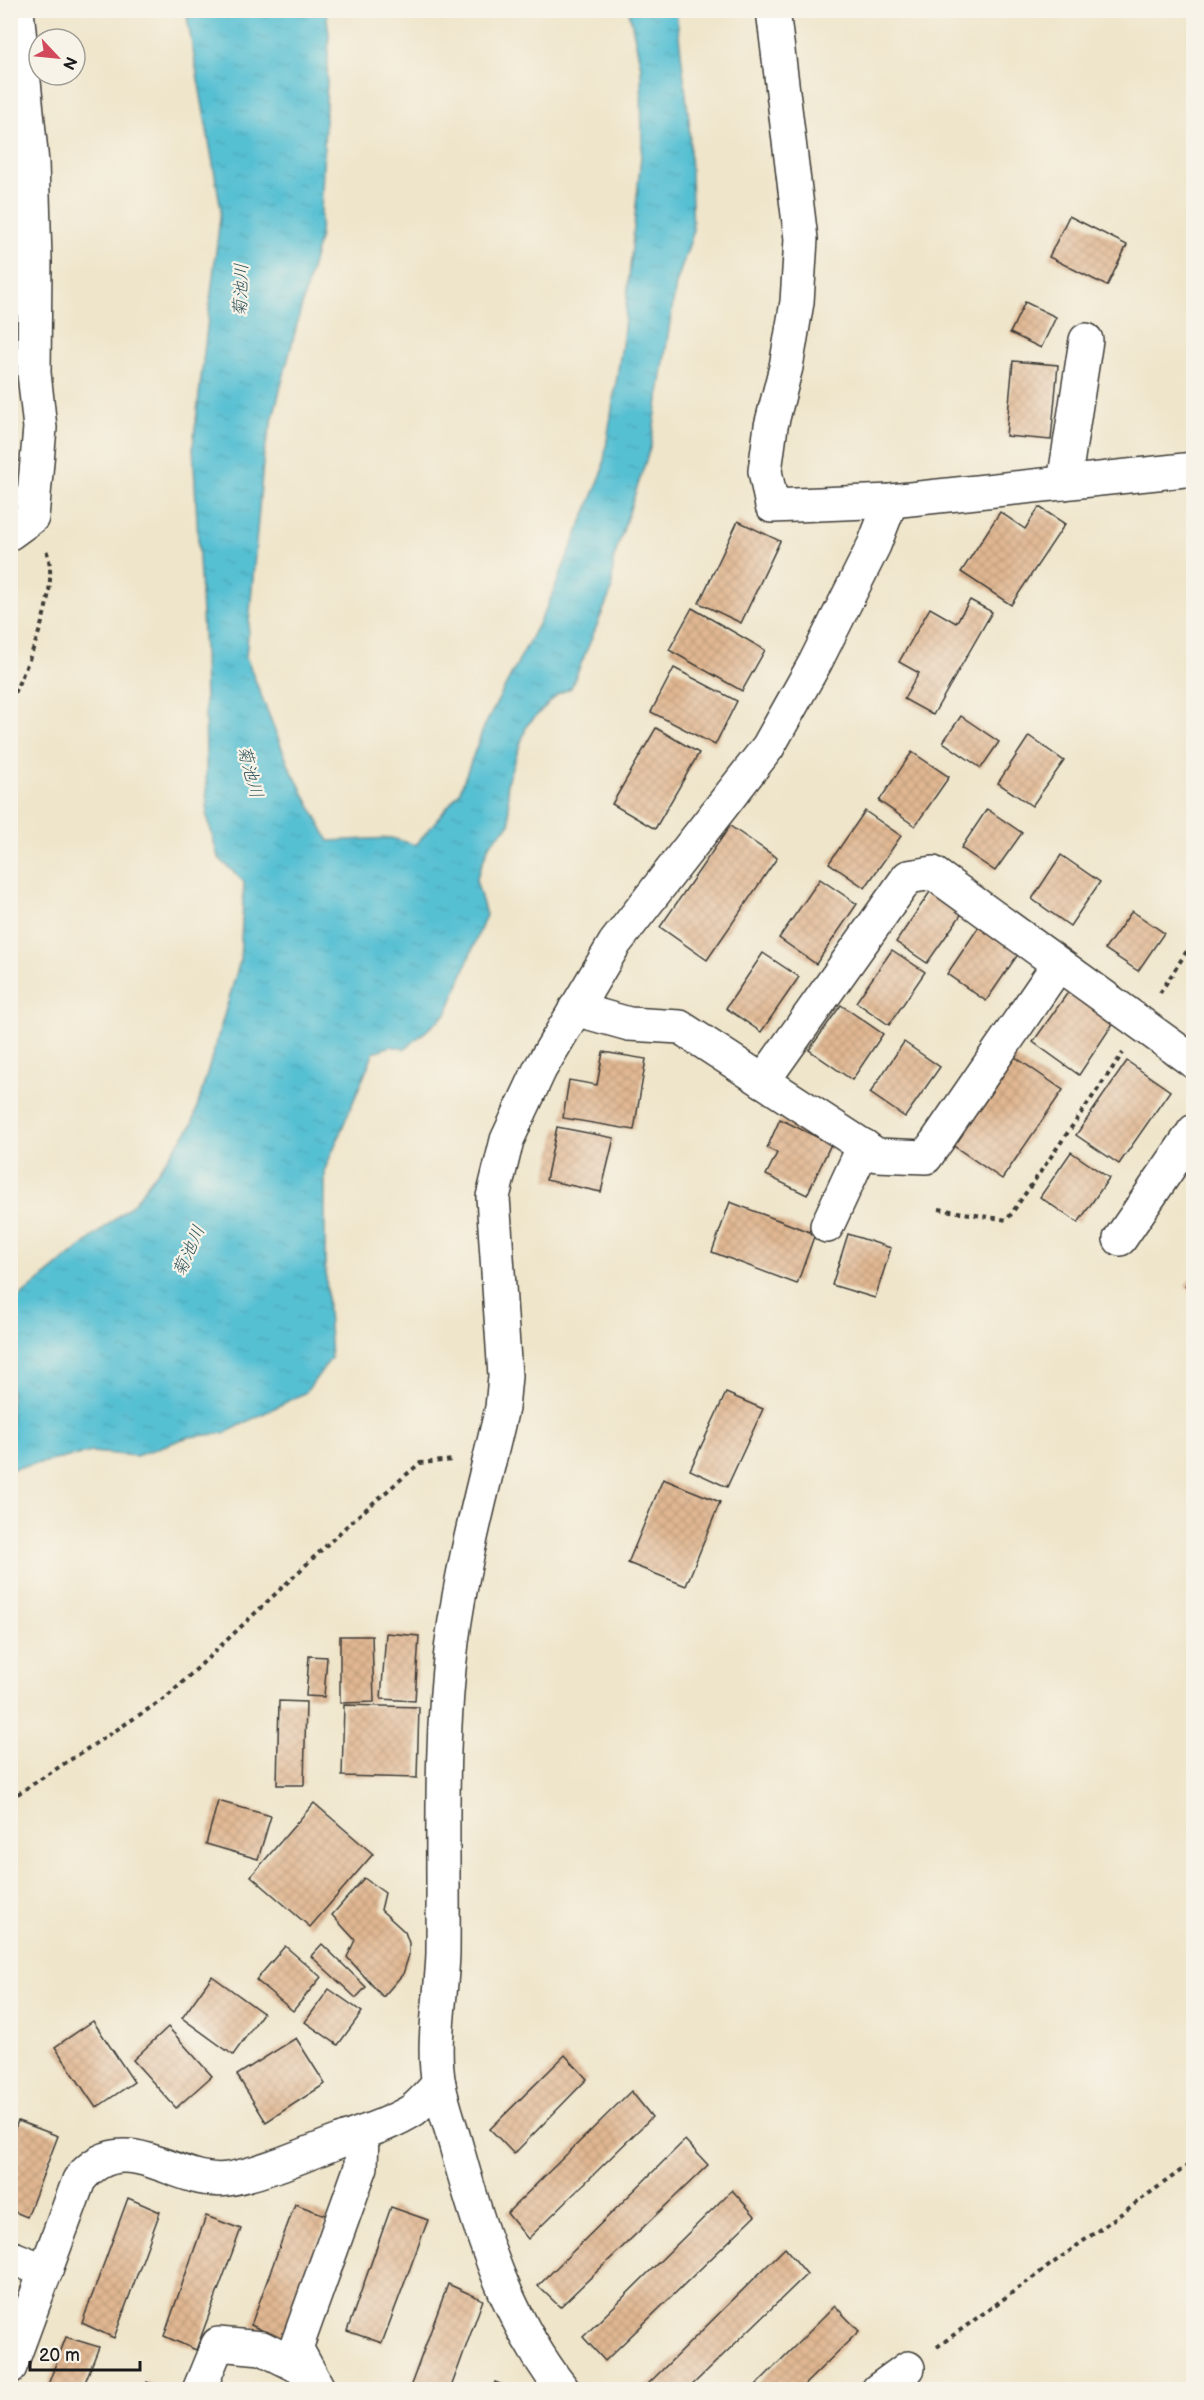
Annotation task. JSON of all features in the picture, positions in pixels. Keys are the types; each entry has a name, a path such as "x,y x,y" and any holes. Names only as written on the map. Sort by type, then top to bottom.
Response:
{"street":[{"path":"17,10 32,163 35,259 34,373 40,428 21,525"},
{"path":"773,10 801,238 797,302 786,367 771,426 765,471 772,506 891,501 1194,469"},
{"path":"1064,483 1086,340"},
{"path":"563,2390 510,2303 498,2274 465,2180 439,2084 437,2062 443,1956 444,1757 451,1644 458,1596 502,1407 505,1376 493,1197 507,1140 540,1069 615,943 768,747 815,663 874,545 891,501"},
{"path":"763,1081 908,877 933,873 1194,1062"},
{"path":"575,1009 629,1024 680,1027 877,1155 926,1157 1059,965"},
{"path":"1120,1239 1194,1131"},
{"path":"827,1226 864,1146"},
{"path":"10,2367 79,2180 91,2165 127,2154 201,2176 226,2179 282,2162 362,2133 413,2110 439,2084"},
{"path":"314,2380 296,2348 362,2167 362,2133"},
{"path":"10,2257 46,2271"},
{"path":"200,2390 218,2344 262,2348 314,2380"},
{"path":"878,2390 908,2368"}],"path":[{"path":"10,701 24,674 45,612 50,560 21,525"},
{"path":"939,1209 1007,1220 1142,1025 1194,940"},
{"path":"10,1799 166,1697 343,1530 420,1462 448,1459 489,1465"},
{"path":"908,2368 1194,2161"}],"water":[{"name":"菊池川","path":"186,11 326,11 329,35 320,235 264,452 246,657 289,766 329,841 391,838 416,845 459,793 484,727 547,607 602,473 623,338 642,146 641,67 629,11 676,11 689,120 693,233 676,284 651,445 613,561 612,589 571,688 558,694 527,725 507,782 510,824 489,845 476,880 486,915 447,1013 405,1049 391,1046 374,1052 325,1169 325,1262 331,1358 306,1392 225,1433 188,1437 136,1456 92,1452 11,1469 11,1304 133,1204 192,1125 240,961 244,882 218,857 207,816 204,651 193,446 221,209"}],"building":[{"path":"1069,216 1127,245 1107,286 1049,257"},
{"path":"1025,302 1056,317 1041,348 1010,333"},
{"path":"1013,361 1058,365 1051,440 1006,436"},
{"path":"1039,507 1065,524 1011,605 961,572 1000,512 1025,529"},
{"path":"738,521 780,541 741,623 699,603"},
{"path":"970,600 992,612 933,715 904,699 919,673 899,662 930,608 956,623"},
{"path":"692,608 765,650 742,691 669,650"},
{"path":"674,668 737,701 715,745 651,712"},
{"path":"961,716 999,742 981,768 943,742"},
{"path":"656,728 699,753 655,829 612,804"},
{"path":"1029,736 1064,761 1032,806 998,783"},
{"path":"912,752 949,777 915,826 879,801"},
{"path":"987,809 1022,833 995,871 961,848"},
{"path":"865,811 901,836 865,888 829,863"},
{"path":"730,826 777,858 707,960 660,927"},
{"path":"1061,855 1100,882 1070,926 1032,899"},
{"path":"820,879 857,904 816,964 779,938"},
{"path":"936,883 968,905 927,963 896,942"},
{"path":"1132,911 1164,933 1138,971 1105,949"},
{"path":"980,925 1019,953 986,1001 947,974"},
{"path":"892,950 925,972 889,1025 856,1002"},
{"path":"763,953 799,977 761,1032 726,1008"},
{"path":"1071,988 1116,1019 1079,1075 1033,1042"},
{"path":"841,1005 883,1034 852,1080 809,1050"},
{"path":"904,1042 940,1067 905,1117 870,1093"},
{"path":"603,1052 646,1059 634,1130 563,1118 569,1080 597,1085"},
{"path":"1015,1057 1063,1090 1002,1179 954,1146"},
{"path":"1127,1061 1170,1091 1119,1164 1076,1135"},
{"path":"780,1119 831,1144 807,1195 766,1175 777,1153 767,1148"},
{"path":"557,1127 614,1138 601,1192 546,1180"},
{"path":"1071,1152 1109,1178 1078,1223 1040,1197"},
{"path":"730,1202 815,1234 797,1284 712,1252"},
{"path":"848,1234 891,1248 875,1298 832,1285"},
{"path":"1194,1274 1194,1292 1185,1286"},
{"path":"726,1393 763,1409 727,1487 690,1470"},
{"path":"663,1479 720,1502 686,1586 628,1563"},
{"path":"386,1633 419,1636 415,1701 381,1699"},
{"path":"340,1636 372,1636 374,1702 340,1703"},
{"path":"309,1656 327,1657 324,1697 306,1696"},
{"path":"279,1701 306,1702 304,1785 277,1785"},
{"path":"344,1705 419,1707 417,1778 342,1776"},
{"path":"218,1801 271,1816 258,1859 206,1844"},
{"path":"314,1803 373,1854 310,1927 251,1876"},
{"path":"364,1878 385,1893 381,1910 405,1932 409,1943 409,1955 403,1974 383,1997 347,1957 355,1940 332,1915"},
{"path":"322,1944 366,1987 356,1998 311,1956"},
{"path":"285,1946 321,1977 293,2011 256,1980"},
{"path":"212,1976 263,2013 233,2055 182,2018"},
{"path":"329,1989 362,2012 338,2045 305,2022"},
{"path":"93,2021 134,2082 96,2108 55,2047"},
{"path":"168,2027 212,2076 176,2108 133,2060"},
{"path":"296,2038 325,2084 266,2122 237,2075"},
{"path":"565,2055 587,2079 514,2154 490,2129"},
{"path":"631,2091 652,2117 528,2239 507,2213"},
{"path":"18,2121 58,2136 27,2217 10,2210 10,2140"},
{"path":"685,2140 708,2165 560,2307 538,2286"},
{"path":"732,2190 755,2216 605,2361 583,2337"},
{"path":"128,2198 160,2212 114,2338 82,2323"},
{"path":"295,2204 328,2216 282,2340 251,2325"},
{"path":"391,2207 428,2220 382,2343 347,2331"},
{"path":"206,2216 241,2229 196,2350 164,2336"},
{"path":"785,2248 807,2274 687,2390 642,2390"},
{"path":"448,2284 483,2300 450,2390 409,2390"},
{"path":"835,2306 859,2331 799,2390 751,2390"},
{"path":"66,2337 99,2347 82,2390 46,2390"},
{"path":"147,2382 164,2390 144,2390"},
{"path":"495,2382 513,2389 513,2390 492,2390"}]}
